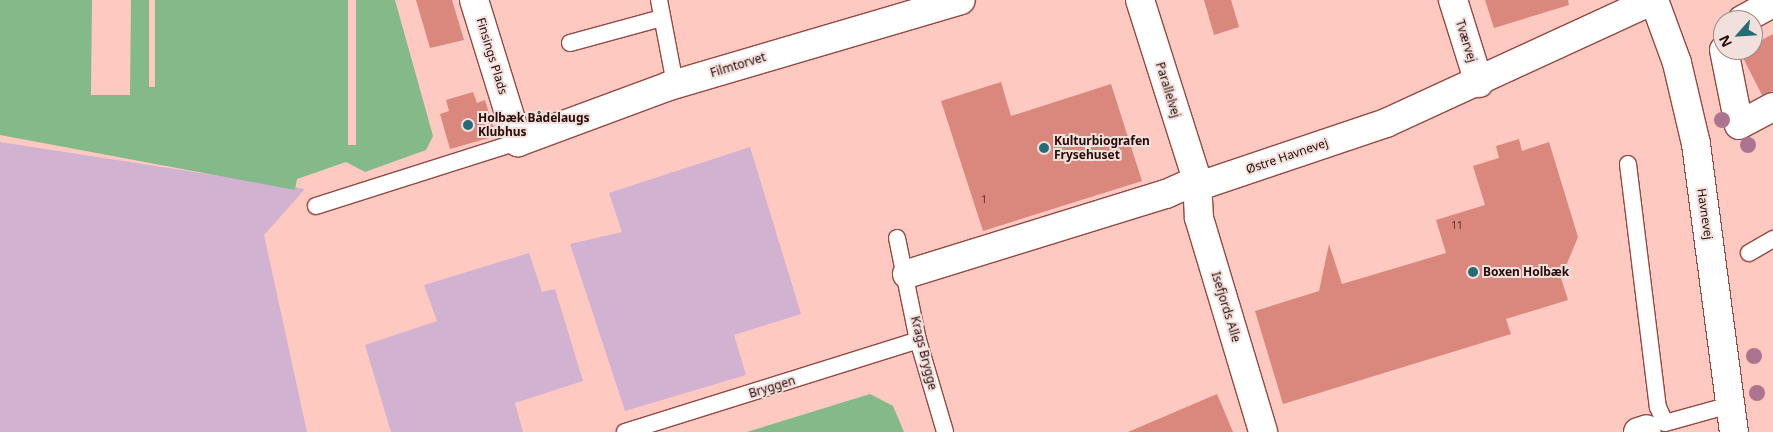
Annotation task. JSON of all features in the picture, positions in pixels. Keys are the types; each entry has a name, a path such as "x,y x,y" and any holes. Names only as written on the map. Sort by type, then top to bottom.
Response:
{"street":[{"name":"Finsings Plads","path":"474,0 518,142"},
{"name":"Filmtorvet","path":"518,142 675,84 961,0"},
{"name":"Parallelvej","path":"1140,0 1198,180"},
{"name":"Tværvej","path":"1453,0 1478,83"},
{"name":"Østre Havnevej","path":"908,274 1166,194 1198,180 1208,183 1386,123 1478,83 1654,0"},
{"name":"Havnevej","path":"1654,0 1677,63 1696,144 1734,432"},
{"path":"1760,10 1773,3"},
{"path":"1725,60 1739,125 1773,106"},
{"name":"Isefjords Alle","path":"1198,180 1199,218 1264,432"}],"lane":[{"path":"659,0 675,84"},
{"path":"570,43 662,18"},
{"path":"316,206 518,142"},
{"path":"1628,164 1658,407 1654,429 1730,405"},
{"path":"897,238 908,274"},
{"path":"1749,253 1773,240"},
{"name":"Krags Brygge","path":"908,274 918,340 945,432"},
{"name":"Bryggen","path":"625,432 918,340"}],"shaded area":[{"path":"0,0 92,0 91,95 130,95 131,0 395,0 433,136 426,150 365,172 346,162 297,179 295,190 0,135"},
{"path":"0,142 305,189 264,235 307,432 0,432"},
{"path":"750,147 801,314 734,335 746,375 625,411 570,244 622,232 609,193"},
{"path":"529,253 542,292 555,289 583,381 515,403 523,432 391,432 365,345 437,321 424,285"},
{"path":"870,394 893,406 904,432 747,432"}],"pier":[{"path":"149,0 155,0 155,87 149,87"},
{"path":"348,0 356,0 356,145 348,145"}],"building":[{"path":"416,0 452,0 464,40 430,48"},
{"path":"1204,0 1231,0 1239,27 1214,35"},
{"path":"1485,0 1568,0 1569,5 1494,28"},
{"path":"1773,34 1773,91 1762,95 1744,60 1763,60 1763,40"},
{"name":"Kulturbiografen Frysehuset","path":"1001,82 1011,116 1111,84 1142,181 983,231 941,101"},
{"name":"Holbæk Bådelaugs Klubhus","path":"473,92 477,103 485,100 496,136 450,149 440,114 449,111 446,100"},
{"name":"Boxen Holbæk","path":"1519,139 1522,151 1549,142 1578,237 1561,278 1568,300 1506,319 1511,334 1283,404 1255,311 1319,291 1329,244 1342,284 1446,253 1436,220 1485,205 1473,166 1499,158 1496,146"},
{"path":"1217,394 1233,432 1128,432"}],"place":[{"name":"Holbæk Bådelaugs Klubhus","path":"468,125"},
{"name":"Kulturbiografen Frysehuset","path":"1044,148"},
{"name":"Boxen Holbæk","path":"1473,272"}]}
